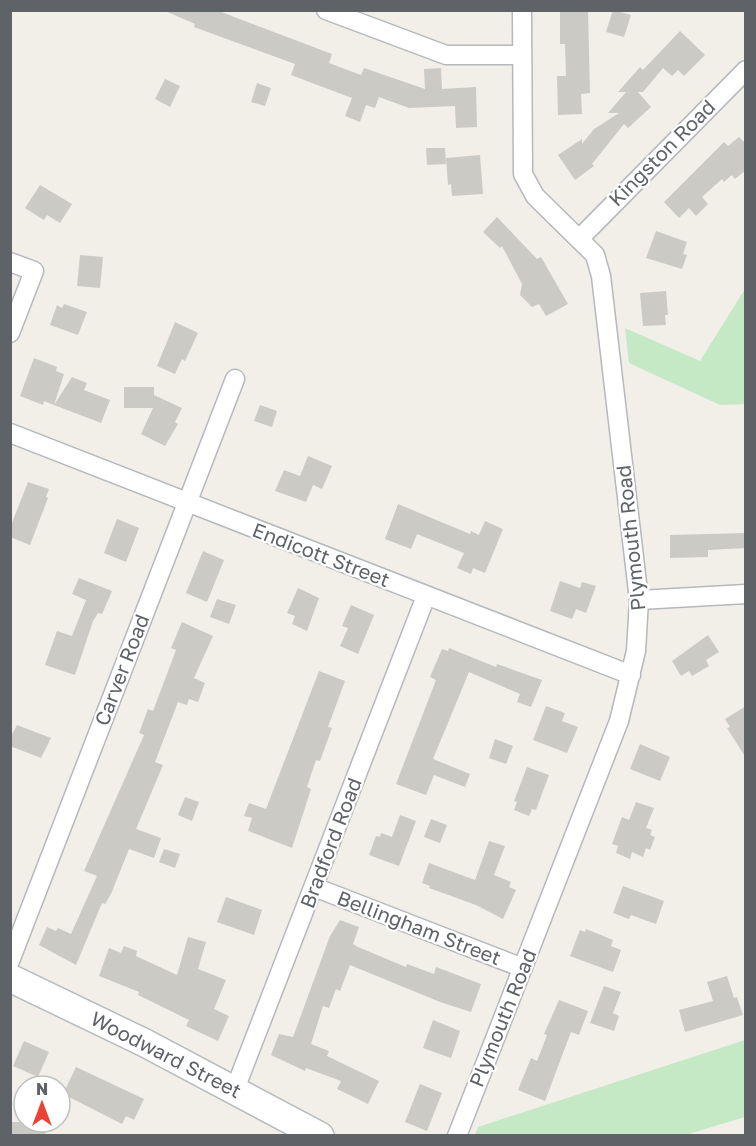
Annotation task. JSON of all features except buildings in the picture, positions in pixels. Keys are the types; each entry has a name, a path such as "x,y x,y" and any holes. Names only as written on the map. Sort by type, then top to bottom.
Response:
{"street":[{"path":"326,10 446,55 522,55"},
{"name":"Plymouth Road","path":"457,1136 619,722 640,626 639,600 601,276 595,255 580,237 535,196 523,174 522,10"},
{"name":"Kingston Road","path":"580,237 746,70"},
{"path":"10,261 34,271 10,333"},
{"name":"Carver Road","path":"10,961 235,379"},
{"name":"Endicott Street","path":"10,433 631,675"},
{"path":"639,600 746,594"},
{"name":"Bradford Road","path":"235,1089 426,596"},
{"name":"Bellingham Street","path":"314,887 523,968"},
{"name":"Woodward Street","path":"10,978 235,1089 320,1136"}],"green space":[{"path":"745,289 745,404 720,405 629,363 625,328 700,361"},
{"path":"745,1040 745,1117 685,1135 475,1135 478,1127"}]}
